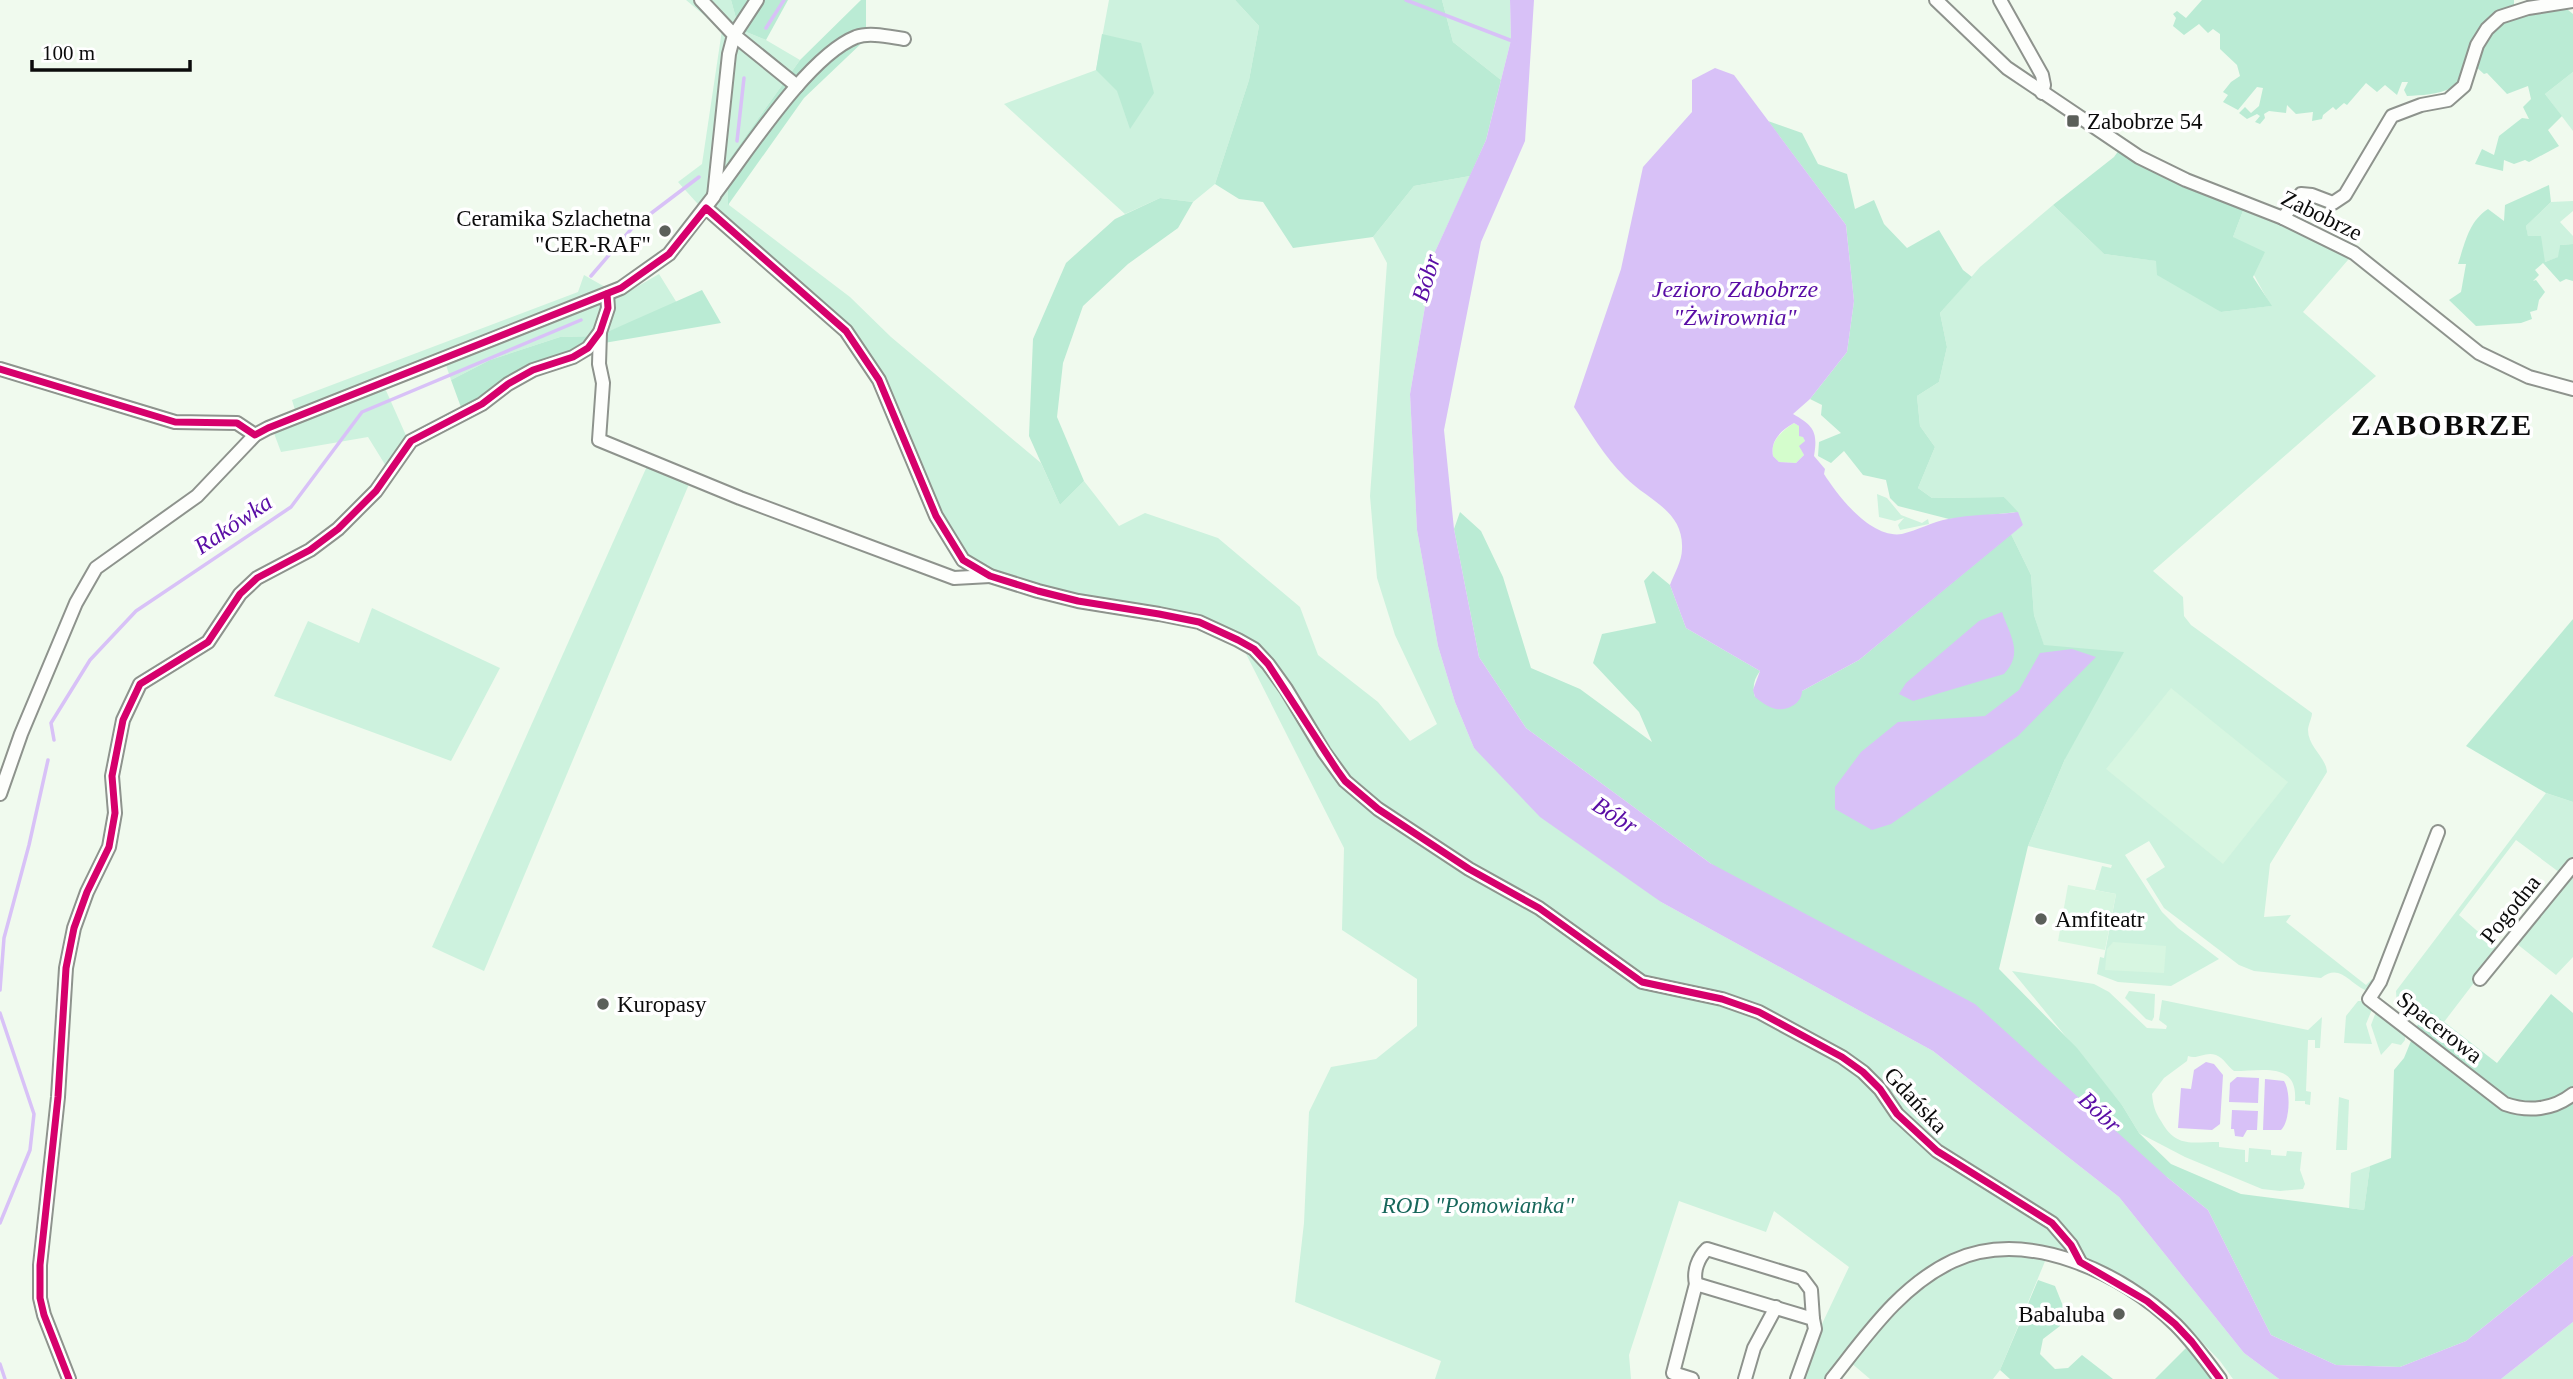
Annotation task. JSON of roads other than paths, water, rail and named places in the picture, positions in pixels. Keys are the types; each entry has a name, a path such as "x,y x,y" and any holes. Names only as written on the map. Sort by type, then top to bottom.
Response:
{"street":[{"path":"701,0 734,35 797,86"},
{"path":"714,196 728,66 734,35 757,0"},
{"name":"Zabobrze","path":"1936,0 1995,58 2042,93 2152,164 2314,232 2367,261 2479,353 2529,376 2573,389"},
{"path":"2000,0 2042,75 2042,93"},
{"path":"2283,218 2301,194 2333,203 2345,195 2392,116 2421,105 2448,100 2464,86 2477,45 2487,29 2500,17 2528,8 2573,1"},
{"path":"0,794 21,734 80,595 96,568 197,496 255,435 621,288 669,254 797,86 825,55 858,36 877,35 904,39"},
{"path":"706,208 846,331 879,380 936,516 962,560 990,576"},
{"path":"607,294 608,308 600,332 599,364 603,383 599,440 740,498 954,578 990,576"},
{"path":"573,358 587,348 600,332"},
{"path":"69,1379 40,1298 40,1265 58,1097 66,968 74,928 108,847 115,813 112,776 114,765 123,720 140,684 208,642 240,594 257,578 310,550 338,529 376,491 411,441 482,404 508,384 533,370 573,358 590,357 599,364"},
{"path":"0,369 174,422 237,422 255,435"},
{"name":"Gdańska","path":"990,576 1078,601 1199,622 1254,649 1286,690 1345,781 1361,796 1432,846 1542,911 1642,982 1722,999 1759,1012 1842,1057 1863,1072 1880,1089 1897,1114 1937,1151 2052,1223 2071,1245 2080,1262"},
{"name":"Spacerowa","path":"2438,832 2380,982 2369,999 2505,1104 2536,1109 2557,1104 2573,1094"},
{"name":"Pogodna","path":"2480,979 2573,864"},
{"path":"1692,1379 1673,1373 1696,1284 1694,1277 1701,1255 1707,1249 1802,1278 1811,1290 1815,1329 1797,1379"},
{"name":"Gdańska","path":"1832,1379 1885,1312 1951,1262 1969,1255 2012,1250 2032,1250 2080,1262 2138,1295 2157,1308 2192,1342 2220,1379"},
{"path":"1696,1284 1813,1319"},
{"path":"1745,1379 1754,1348 1776,1307"}],"water":[{"name":"Bóbr","path":"1510,0 1534,0 1525,141 1481,242 1444,430 1454,529 1479,657 1526,728 1710,863 1975,1004 2168,1178 2208,1210 2271,1335 2336,1365 2400,1367 2466,1341 2573,1255 2573,1322 2501,1379 2279,1379 2244,1353 2119,1197 1933,1051 1661,902 1540,817 1474,748 1455,702 1438,646 1417,530 1410,394 1434,254 1486,140 1511,40"},
{"name":"Jezioro Zabobrze \"Żwirownia\"","path":"1715,68 1734,75 1846,225 1854,301 1847,352 1810,399 1793,414 1813,430 1814,456 1825,469 1824,474 1830,483 1867,523 1890,534 1902,534 1957,517 2018,512 2023,525 1859,660 1802,691 1800,699 1785,709 1770,707 1755,697 1753,690 1760,671 1686,628 1670,585 1682,554 1677,525 1671,515 1617,469 1574,407 1621,269 1643,167 1692,112 1692,80","holes":["1794,423 1799,426 1799,436 1805,441 1799,446 1804,455 1796,463 1779,462 1773,456 1775,441 1789,426"]},
{"path":"2002,612 2014,644 2013,659 2004,674 1913,701 1899,694 1906,683 1979,621"},
{"path":"2072,649 2096,657 2018,736 1891,824 1872,830 1835,809 1835,787 1861,752 1898,722 1985,716 2019,690 2040,653"},
{"path":"2206,1062 2214,1064 2223,1075 2220,1124 2212,1130 2178,1128 2181,1088 2191,1089 2194,1070"},
{"path":"2237,1077 2259,1078 2258,1103 2229,1102 2230,1083"},
{"path":"2265,1079 2284,1081 2286,1086 2288,1113 2281,1130 2263,1130"},
{"path":"2232,1110 2258,1111 2257,1130 2247,1130 2243,1137 2235,1136 2234,1129 2231,1129"}],"waterway":[{"name":"Rakówka","path":"766,28 784,0"},
{"name":"Rakówka","path":"1406,0 1515,42"},
{"name":"Rakówka","path":"737,141 744,78"},
{"name":"Rakówka","path":"591,276 633,227 699,177"},
{"name":"Rakówka","path":"54,740 51,723 90,660 136,611 291,507 362,412 581,320"},
{"name":"Rakówka","path":"0,990 4,938 48,760"},
{"name":"Rakówka","path":"0,1013 34,1114 30,1150 0,1223"},
{"name":"Rakówka","path":"0,1364 5,1379"}],"place":[{"name":"Zabobrze 54","path":"2073,121"},
{"name":"Ceramika Szlachetna \"CER-RAF\"","path":"665,231"},
{"name":"Amfiteatr","path":"2041,919"},
{"name":"Kuropasy","path":"603,1004"},
{"name":"Babaluba","path":"2119,1314"}],"district":[{"name":"ZABOBRZE","path":"2442,425"}],"park label":[{"name":"ROD \"Pomowianka\"","path":"1478,1205"}]}
